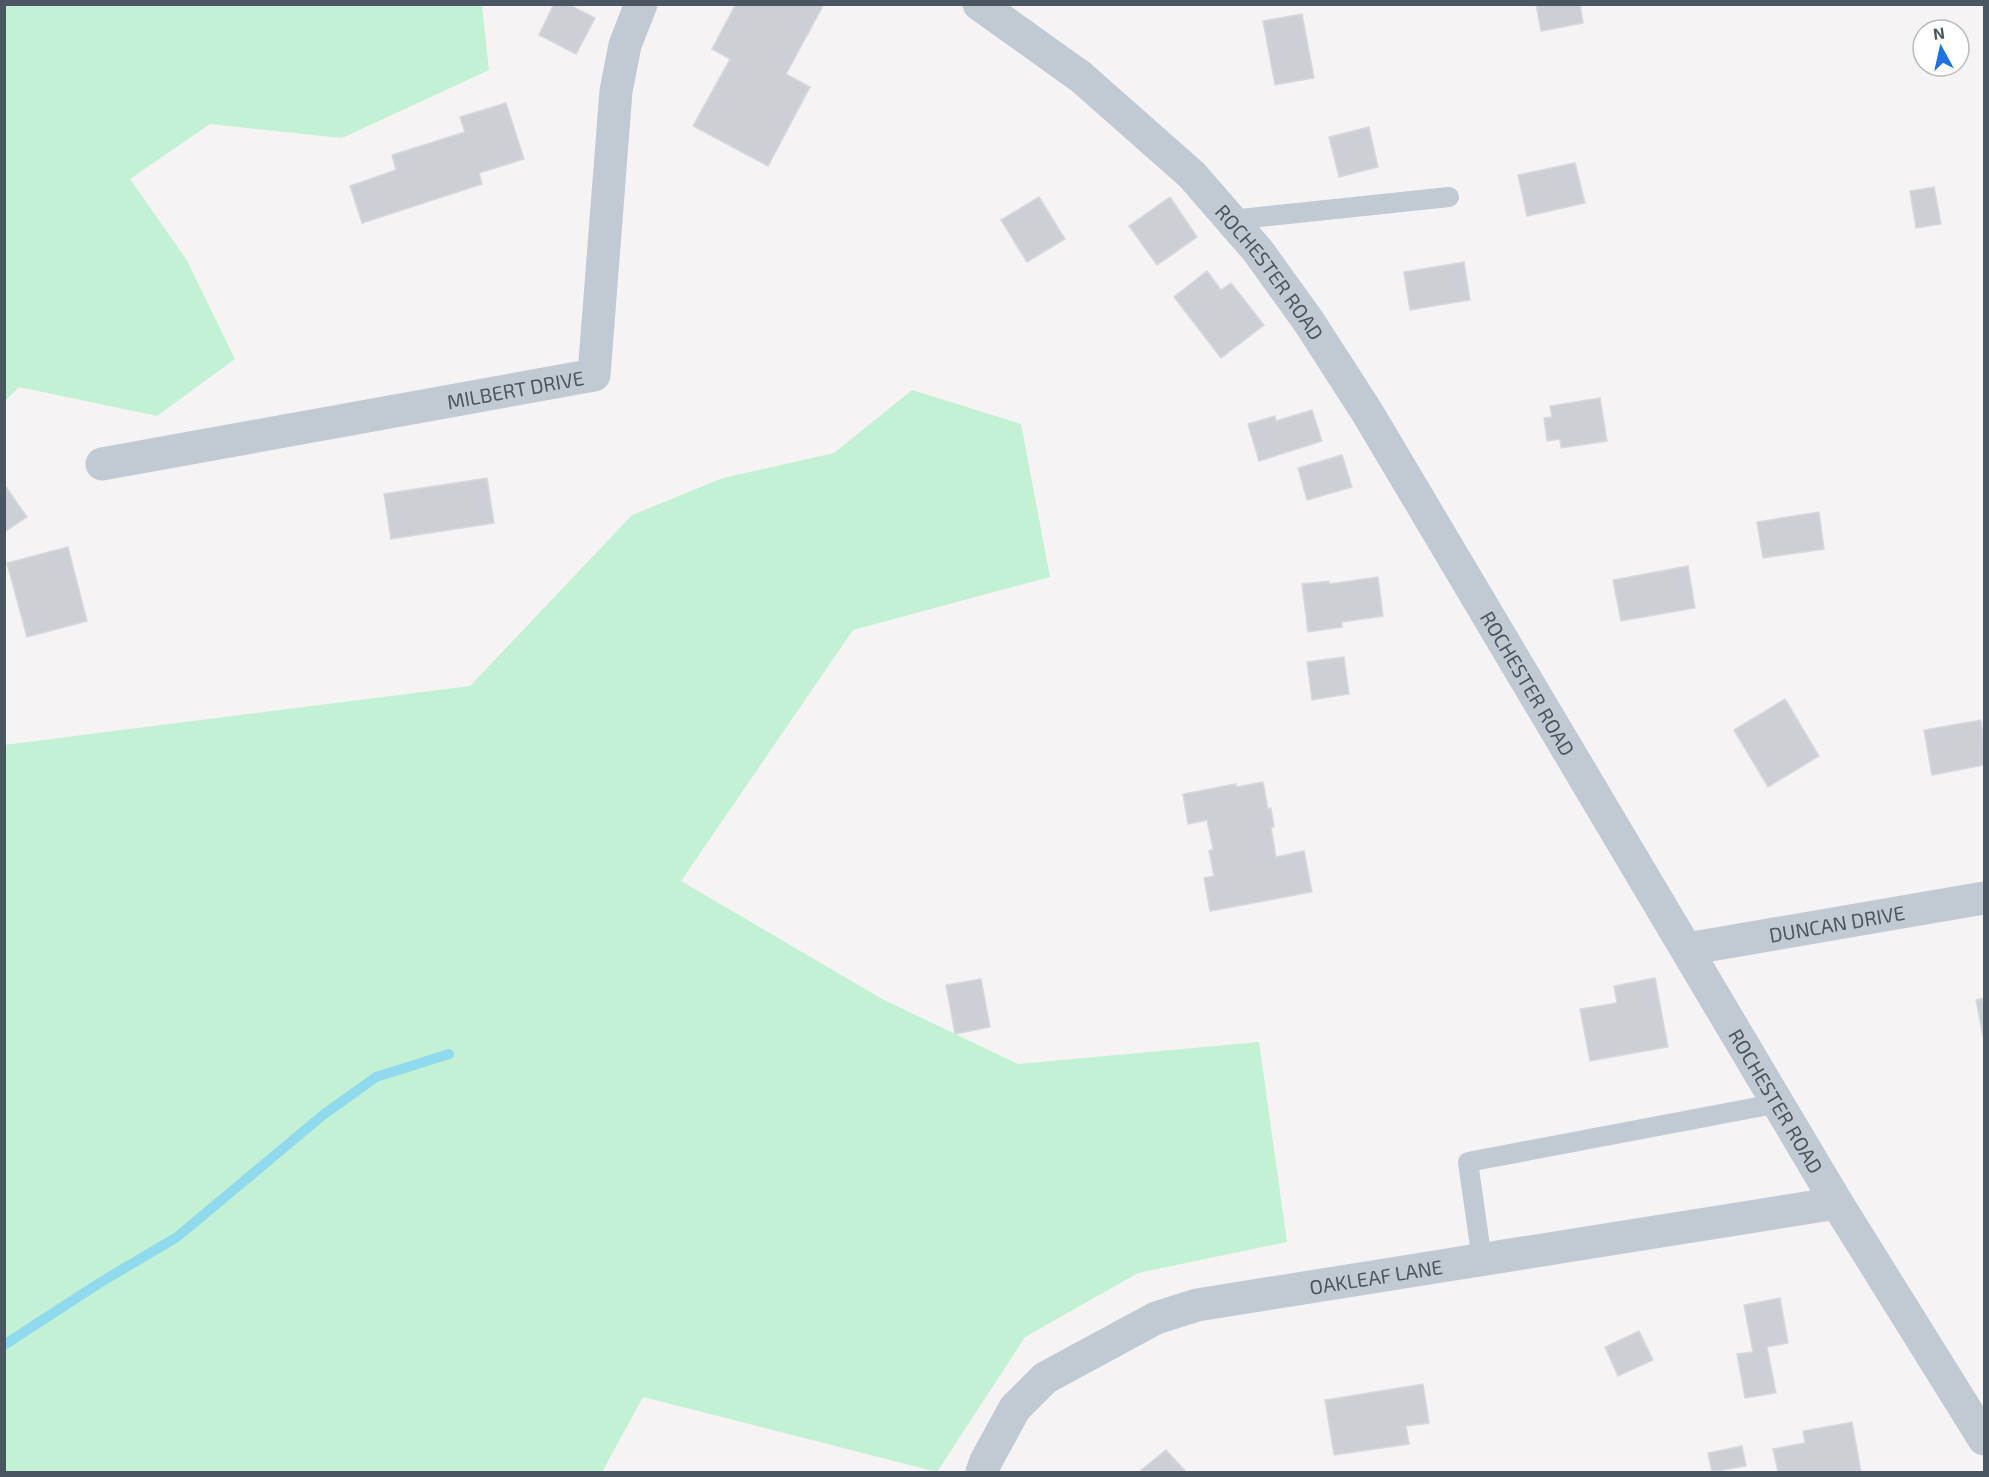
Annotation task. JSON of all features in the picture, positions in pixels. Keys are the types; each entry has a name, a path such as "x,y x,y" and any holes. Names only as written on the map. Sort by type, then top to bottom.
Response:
{"street":[{"name":"MILBERT DRIVE","path":"102,464 594,375 616,91 625,45 642,4"},
{"name":"ROCHESTER ROAD","path":"979,4 1081,77 1192,175 1258,251 1309,322 1367,412 1837,1203 1984,1439"},
{"name":"DUNCAN DRIVE","path":"1687,949 1984,898"},
{"name":"OAKLEAF LANE","path":"982,1473 1014,1408 1045,1378 1156,1318 1197,1305 1837,1203"}],"lane":[{"path":"1231,220 1449,197"},
{"path":"1482,1260 1468,1162 1779,1103"}],"green space":[{"path":"5,4 482,5 489,70 342,138 210,124 130,179 186,259 235,359 157,416 19,387 5,401"},
{"path":"912,390 1021,424 1050,577 853,630 681,881 882,999 1018,1064 1259,1042 1287,1242 1138,1273 1025,1337 937,1472 643,1397 602,1472 5,1472 4,745 470,686 632,515 723,478 834,453"}],"building":[{"path":"554,4 568,4 595,18 576,54 539,35"},
{"path":"736,4 824,4 786,74 810,87 768,166 693,126 730,59 712,49"},
{"path":"1536,4 1580,4 1583,23 1541,31"},
{"path":"1302,14 1314,78 1275,85 1263,21"},
{"path":"506,103 524,159 479,173 482,184 362,223 350,186 396,170 392,155 465,132 460,117"},
{"path":"1369,127 1378,167 1339,177 1329,137"},
{"path":"1575,163 1585,203 1527,216 1518,175"},
{"path":"1934,187 1941,224 1916,228 1910,191"},
{"path":"1039,197 1065,239 1027,262 1001,220"},
{"path":"1170,197 1197,237 1157,265 1129,226"},
{"path":"1464,262 1470,300 1410,310 1404,272"},
{"path":"1207,271 1221,290 1231,283 1264,325 1221,358 1174,297"},
{"path":"1600,398 1607,441 1561,448 1560,439 1547,441 1544,418 1552,417 1550,406"},
{"path":"1312,410 1322,441 1259,461 1248,424 1275,416 1276,421"},
{"path":"1342,455 1352,487 1307,500 1298,468"},
{"path":"487,478 494,523 391,539 384,494"},
{"path":"4,484 27,517 4,532"},
{"path":"1819,512 1824,549 1763,558 1757,522"},
{"path":"68,547 87,621 27,637 7,563"},
{"path":"1688,566 1695,608 1621,621 1613,580"},
{"path":"1378,577 1383,616 1342,622 1342,627 1308,632 1302,584 1329,581 1329,584"},
{"path":"1344,657 1349,694 1312,700 1307,662"},
{"path":"1785,699 1819,756 1768,787 1734,730"},
{"path":"1981,720 1984,765 1932,775 1924,730"},
{"path":"1263,782 1268,809 1271,808 1274,827 1271,827 1276,857 1304,851 1312,892 1210,911 1204,878 1214,876 1209,851 1213,849 1207,820 1188,824 1183,794 1236,784 1236,787"},
{"path":"1655,978 1668,1047 1590,1061 1580,1009 1617,1003 1614,986"},
{"path":"981,979 990,1027 955,1034 946,985"},
{"path":"1984,998 1984,1041 1976,1000"},
{"path":"1780,1298 1788,1343 1767,1347 1776,1393 1745,1398 1737,1354 1753,1352 1744,1305"},
{"path":"1639,1331 1653,1360 1618,1376 1605,1347"},
{"path":"1423,1384 1429,1423 1406,1426 1409,1444 1334,1455 1325,1400"},
{"path":"1852,1422 1861,1472 1778,1472 1773,1449 1805,1443 1803,1431"},
{"path":"1742,1446 1746,1466 1712,1472 1708,1453"},
{"path":"1166,1450 1186,1472 1139,1472"}],"waterway":[{"path":"4,1345 101,1282 177,1237 323,1115 376,1077 449,1054"}]}
